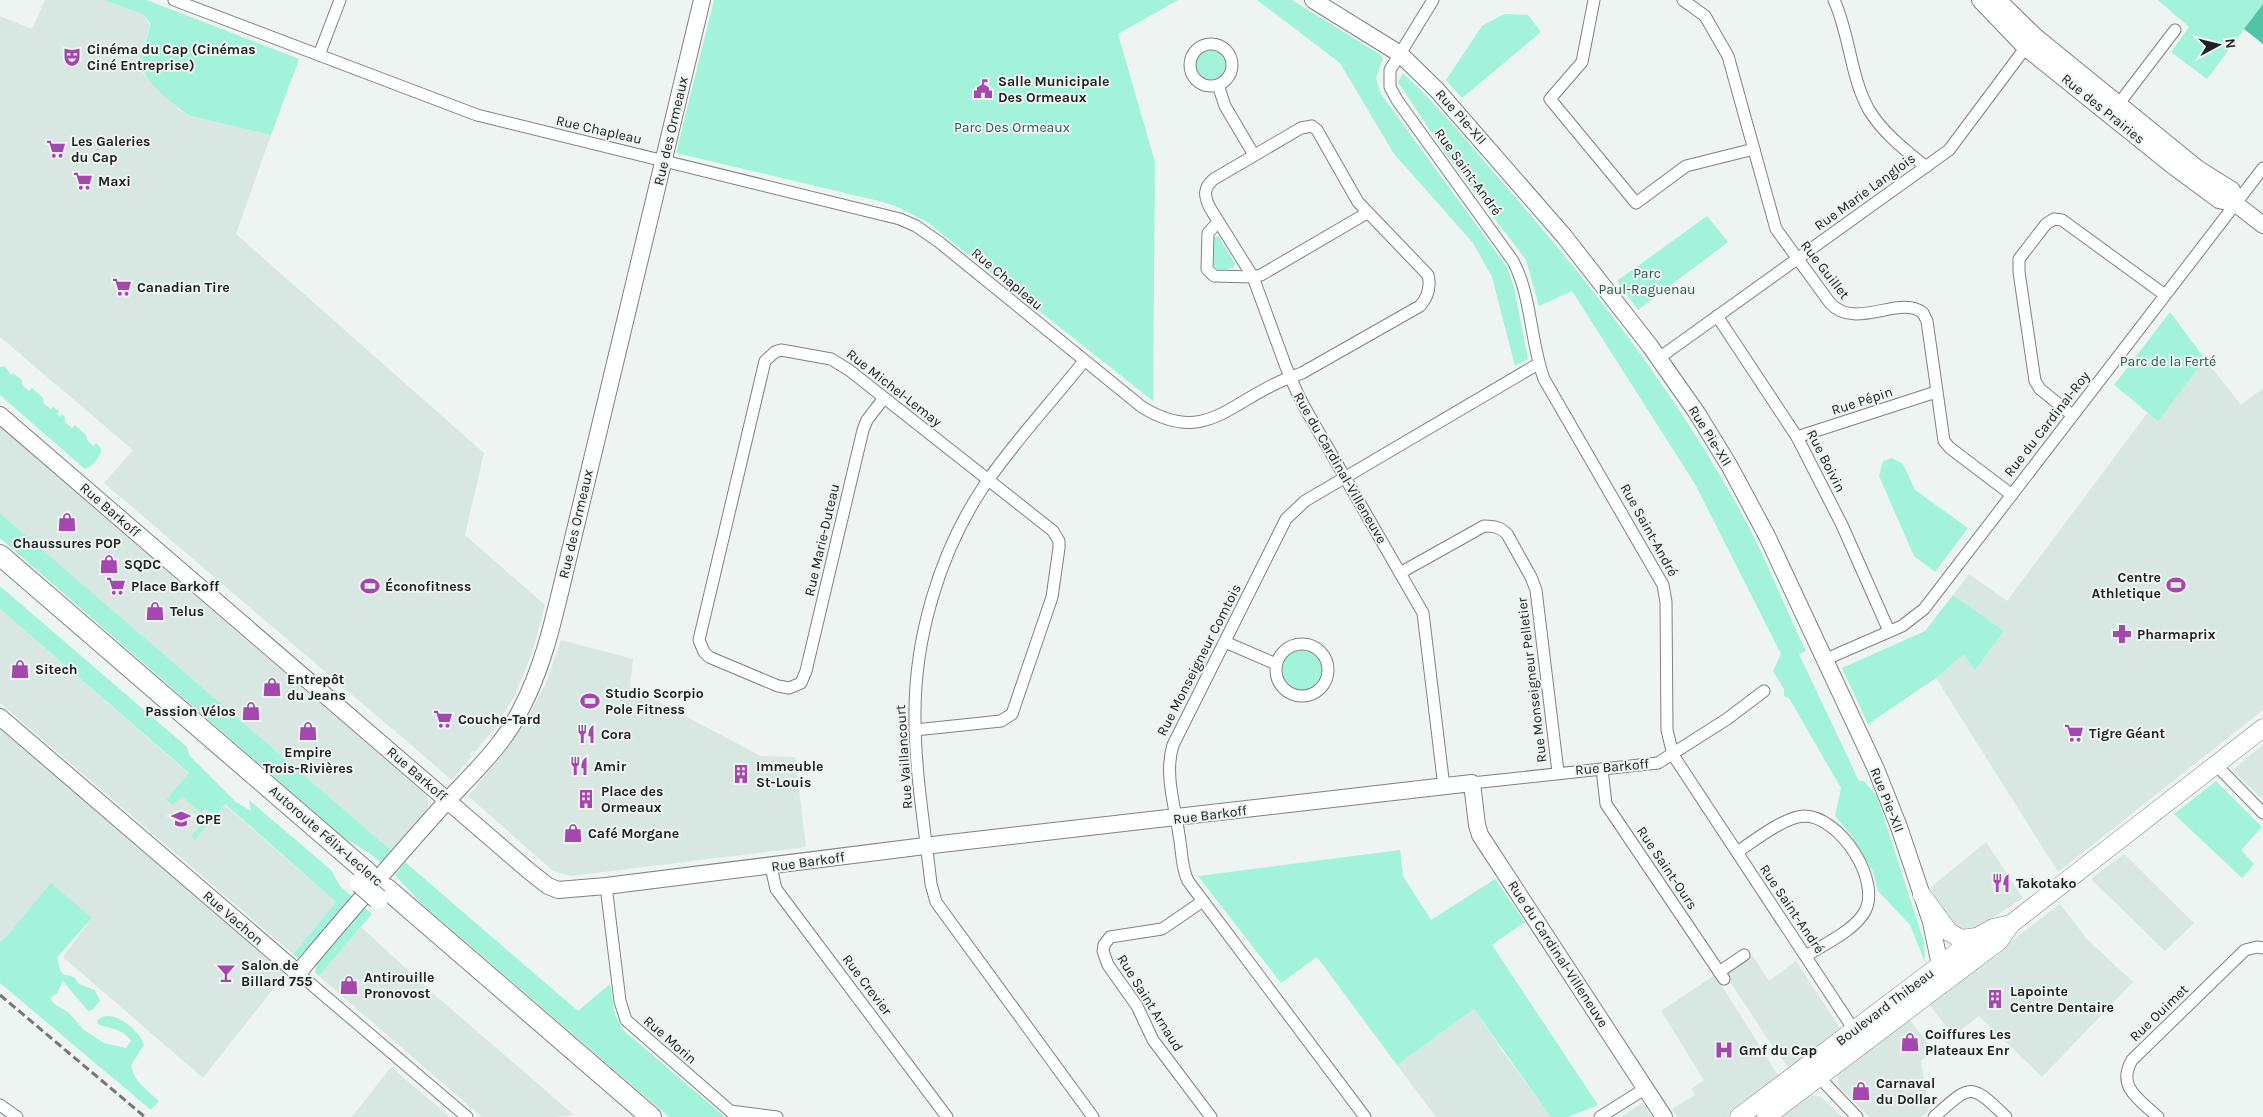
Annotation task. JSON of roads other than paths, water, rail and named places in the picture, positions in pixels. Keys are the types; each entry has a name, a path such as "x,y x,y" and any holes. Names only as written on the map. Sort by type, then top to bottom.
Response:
{"highway":[{"name":"Autoroute Félix-Leclerc","path":"0,555 631,1117"},
{"name":"Autoroute Félix-Leclerc","path":"0,572 364,878"},
{"name":"Autoroute Félix-Leclerc","path":"382,894 651,1117"}],"main road":[{"name":"Boulevard Thibeau","path":"1766,1117 1854,1030 1999,940 2011,924 2263,728"},
{"path":"1922,895 1949,932 1961,938 1977,937"},
{"name":"Boulevard Thibeau","path":"1739,1117 1813,1071 1945,972 1977,937 1992,928 2011,924"}],"street":[{"name":"Rue Chapleau","path":"174,0 477,115 888,214 916,226 960,259 1142,407 1154,414 1175,420 1196,421 1216,417 1276,383 1302,373 1420,306 1426,298 1430,287 1428,275 1367,213 1354,197 1317,130 1312,126 1301,128 1254,155 1207,186 1205,190 1206,202 1253,277"},
{"path":"319,55 340,0"},
{"name":"Rue des Ormeaux","path":"298,973 448,801 473,776 506,734 522,708 540,668 564,576 702,0"},
{"name":"Rue Pie-XII","path":"1313,0 1400,54 1431,84 1564,236 1659,358 1697,413 1735,476 1767,536 1882,784 1922,895 1945,972"},
{"name":"Rue Saint-André","path":"1434,0 1389,74 1392,91 1513,261 1523,285 1538,364 1544,379 1663,585 1666,602 1668,730 1673,755 1854,1030"},
{"path":"1594,0 1582,62 1550,99 1636,203 1686,166 1754,149"},
{"name":"Rue Guillet","path":"1683,0 1705,16 1724,48 1776,229 1830,303 1844,314 1911,308 1923,312 1927,321 1941,431 1948,446 2012,494"},
{"path":"1834,0 1847,37 1858,84 1869,110 1889,135 1926,167"},
{"name":"Rue des Prairies","path":"1980,0 2114,109 2197,168 2232,190 2236,204 2263,225"},
{"name":"Rue des Prairies","path":"1998,0 2031,42"},
{"path":"2114,109 2175,30"},
{"name":"Rue Marie Langlois","path":"1659,358 1950,150 2031,42"},
{"path":"1218,85 1225,106 1254,155"},
{"name":"Rue du Cardinal-Roy","path":"1824,660 1912,620 1924,609 2263,168"},
{"path":"1218,222 1208,233 1207,270 1214,276 1253,277 1261,275 1367,213"},
{"path":"2072,416 2040,389 2035,380 2019,272 2022,254 2048,222 2056,218 2062,220 2165,295"},
{"name":"Rue du Cardinal-Villeneuve","path":"1253,277 1290,378 1344,478 1422,613 1444,787"},
{"name":"Rue Boivin","path":"1718,316 1797,437 1842,525 1890,631"},
{"name":"Rue Michel-Lemay","path":"792,687 778,686 708,657 700,647 699,640 762,368 770,356 782,350 826,358 841,364 1057,536 1059,548 1052,597 1012,714 996,722 915,730"},
{"name":"Rue Vaillancourt","path":"1084,361 988,480 961,527 934,595 918,663 915,730 932,890 942,914 1093,1117"},
{"name":"Rue Monseigneur Comtois","path":"1365,1117 1185,875 1176,819 1170,755 1173,745 1286,519 1305,500 1538,364"},
{"name":"Rue Pépin","path":"1797,437 1936,392"},
{"name":"Rue Marie-Duteau","path":"792,687 801,683 806,671 863,430 867,420 884,398"},
{"name":"Rue Barkoff","path":"0,415 550,888 562,891 1558,772 1658,763 1673,755 1764,691"},
{"name":"Rue Monseigneur Pelletier","path":"1400,573 1484,526 1502,528 1507,534 1531,576 1536,590 1558,772"},
{"path":"1225,642 1276,664"},
{"path":"1309,645 1323,655 1327,663 1327,677 1324,685 1314,693 1305,696 1294,695 1281,685 1276,671 1276,664 1280,656 1292,646 1309,645"},
{"name":"Rue Vachon","path":"0,717 467,1117"},
{"path":"2216,765 2263,813"},
{"name":"Rue Saint-Ours","path":"1602,769 1606,804 1721,976 1744,955"},
{"name":"Rue du Cardinal-Villeneuve","path":"1472,783 1476,825 1480,835 1664,1117"},
{"path":"1737,852 1797,817 1814,817 1824,821 1844,838 1868,880 1870,893 1868,906 1857,921 1806,956"},
{"name":"Rue Crevier","path":"771,867 776,889 947,1117"},
{"name":"Rue Morin","path":"606,886 620,1000 625,1017 631,1026 734,1114 777,1117"},
{"name":"Rue Saint Arnaud","path":"1203,901 1162,929 1110,937 1103,950 1108,965 1137,1006 1154,1040 1211,1117"},
{"name":"Rue Ouimet","path":"2158,1117 2132,1092 2127,1084 2125,1075 2132,1060 2245,950 2257,947 2263,948"},
{"path":"1813,1071 1856,1117"},
{"path":"1600,1117 1646,1088"},
{"path":"1934,1117 1960,1093 1971,1091 1982,1094 2006,1117"},
{"path":"0,1104 17,1117"}],"railway":[{"path":"0,995 145,1117"}],"place":[{"name":"Cinéma du Cap (Cinémas Ciné Entreprise)","path":"72,57"},
{"name":"Salle Municipale Des Ormeaux","path":"983,89"},
{"name":"Les Galeries du Cap","path":"56,149"},
{"name":"Maxi","path":"83,181"},
{"name":"Canadian Tire","path":"122,287"},
{"name":"Chaussures POP","path":"67,522"},
{"name":"SQDC","path":"109,564"},
{"name":"Centre Athletique","path":"2176,585"},
{"name":"Place Barkoff","path":"116,586"},
{"name":"Éconofitness","path":"370,586"},
{"name":"Telus","path":"155,611"},
{"name":"Pharmaprix","path":"2122,634"},
{"name":"Sitech","path":"20,669"},
{"name":"Entrepôt du Jeans","path":"272,687"},
{"name":"Studio Scorpio Pole Fitness","path":"590,701"},
{"name":"Passion Vélos","path":"251,711"},
{"name":"Couche-Tard","path":"443,719"},
{"name":"Empire Trois-Rivières","path":"308,731"},
{"name":"Tigre Géant","path":"2074,733"},
{"name":"Cora","path":"586,734"},
{"name":"Amir","path":"579,766"},
{"name":"Immeuble St-Louis","path":"741,774"},
{"name":"Place des Ormeaux","path":"586,799"},
{"name":"CPE","path":"181,819"},
{"name":"Café Morgane","path":"573,833"},
{"name":"Takotako","path":"2001,883"},
{"name":"Salon de Billard 755","path":"226,973"},
{"name":"Antirouille Pronovost","path":"349,985"},
{"name":"Lapointe Centre Dentaire","path":"1995,999"},
{"name":"Coiffures Les Plateaux Enr","path":"1910,1042"},
{"name":"Gmf du Cap","path":"1724,1050"},
{"name":"Carnaval du Dollar","path":"1861,1091"}],"park label":[{"name":"Parc Des Ormeaux","path":"1012,127"},
{"name":"Parc Paul-Raguenau","path":"1647,282"},
{"name":"Parc de la Ferté","path":"2168,361"}]}
